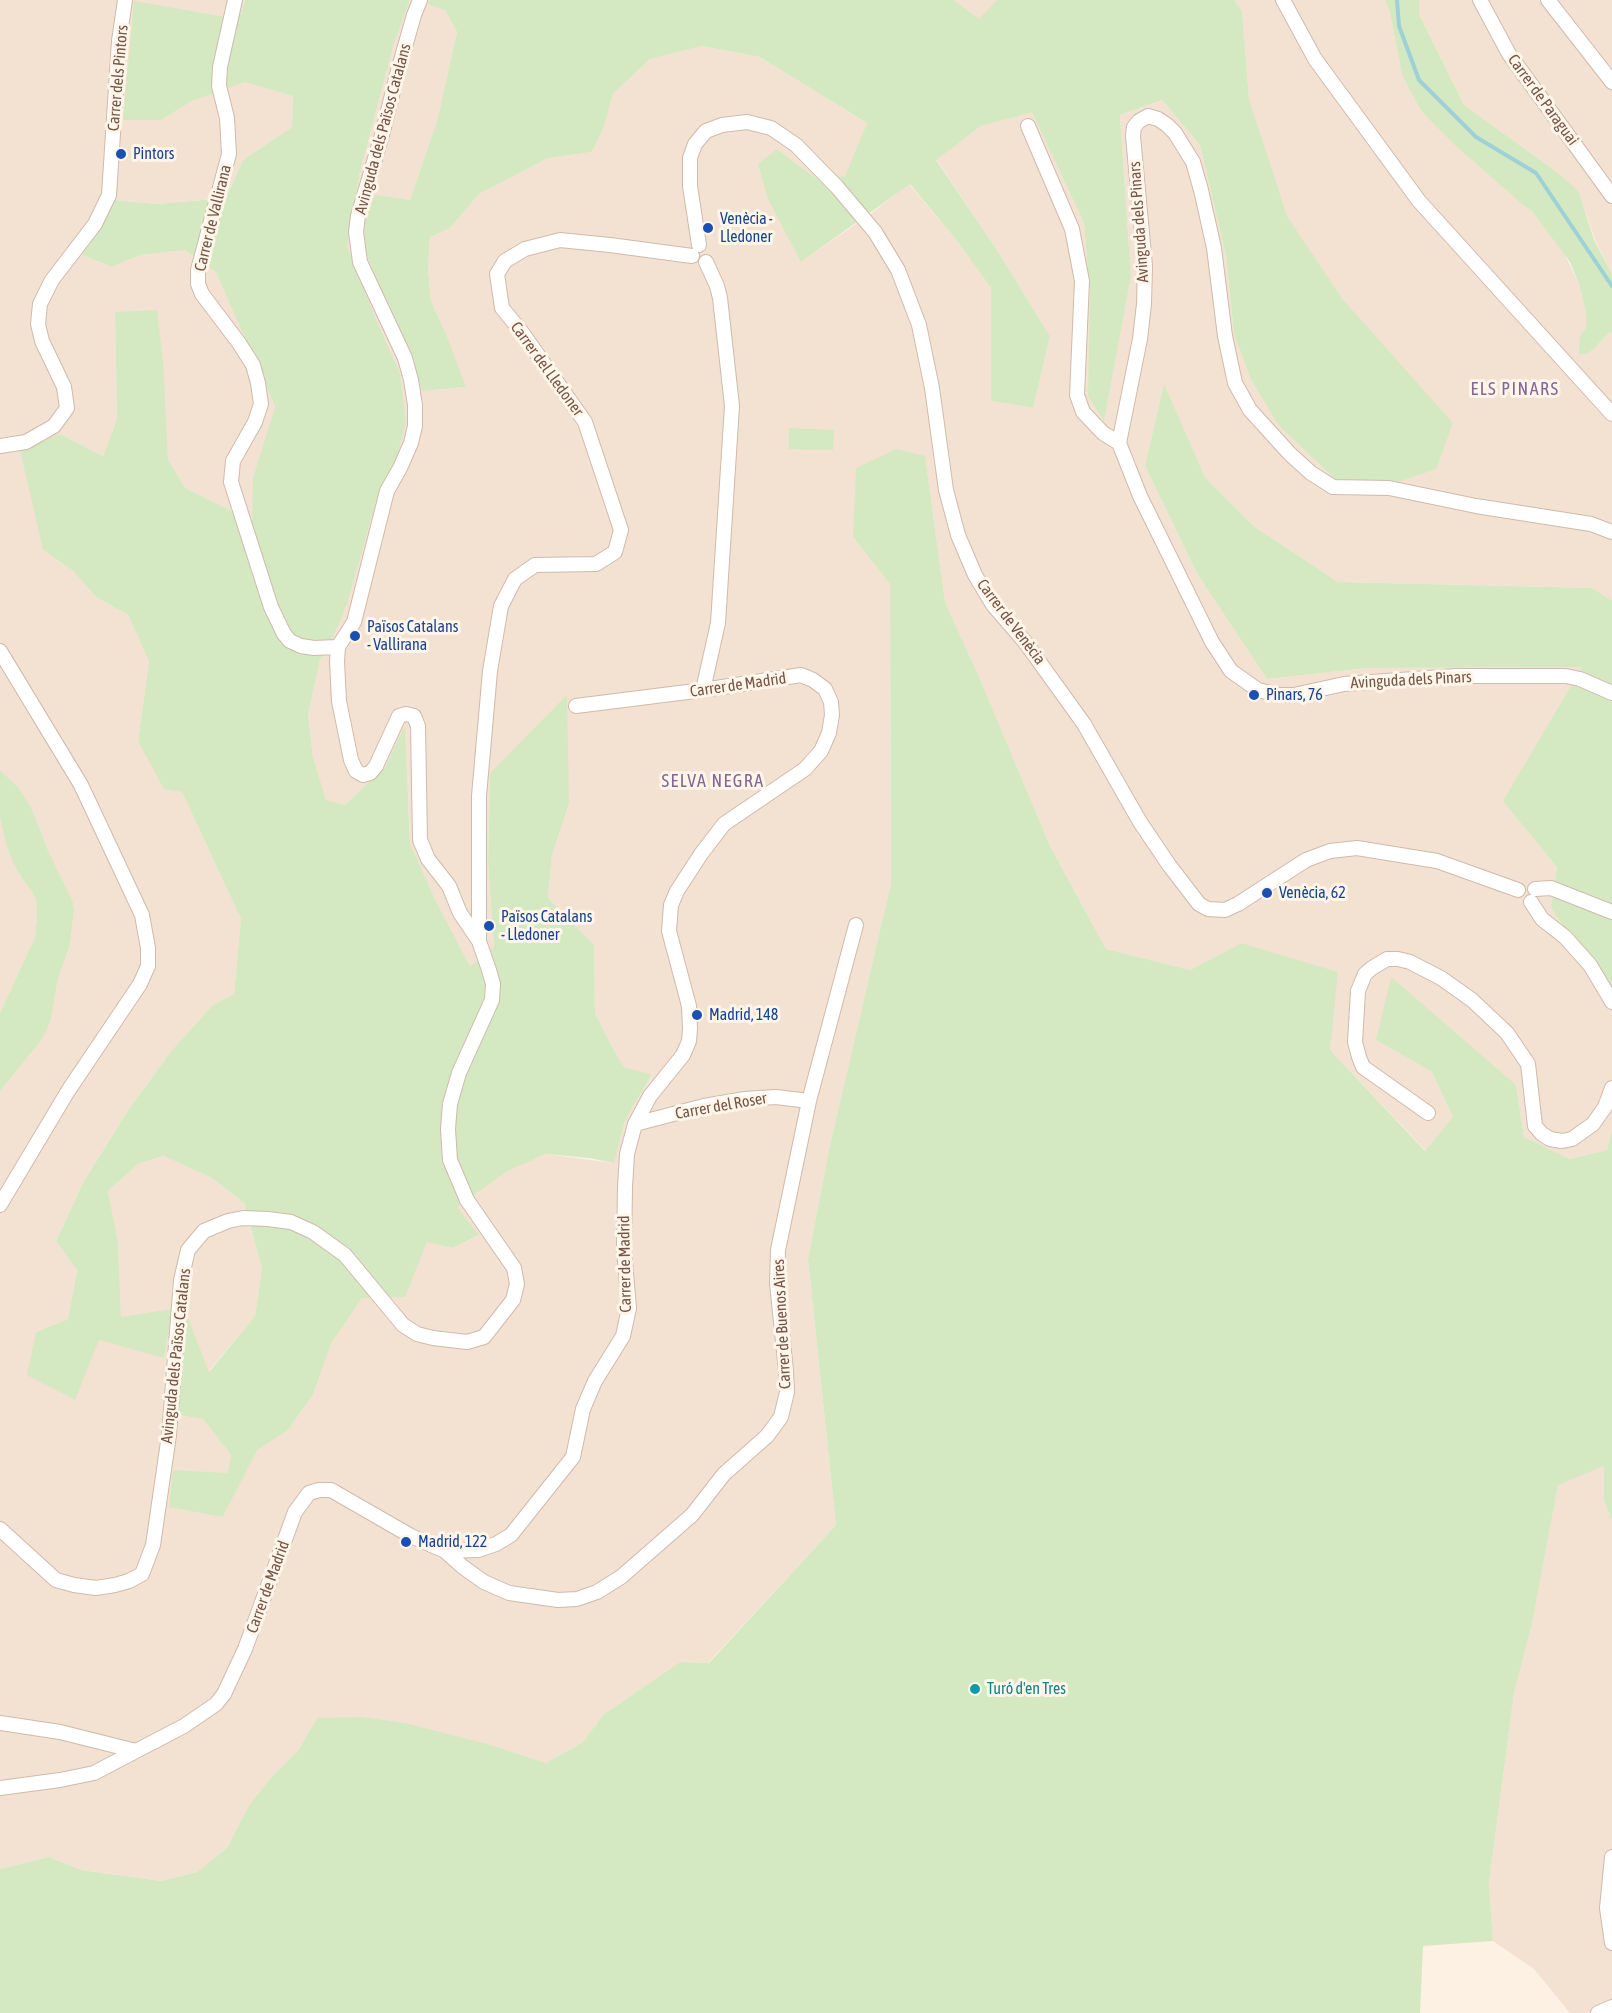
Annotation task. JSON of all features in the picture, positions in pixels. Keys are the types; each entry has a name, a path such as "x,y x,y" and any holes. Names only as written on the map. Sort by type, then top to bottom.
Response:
{"street":[{"name":"Carrer dels Pintors","path":"0,446 26,442 54,426 67,408 64,387 40,333 38,324 40,304 52,280 96,224 109,195 119,41 125,0"},
{"name":"Carrer de Vallirana","path":"235,0 220,67 219,86 227,118 229,154 198,270 198,284 202,294 253,365 258,383 261,404 255,422 233,461 231,483 271,607 284,634 290,641 314,648 338,647"},
{"name":"Avinguda dels Països Catalans","path":"0,1529 56,1580 74,1586 96,1588 115,1585 141,1574 153,1545 169,1435 181,1280 188,1250 204,1231 228,1221 243,1218 291,1222 313,1232 345,1255 392,1314 417,1334 467,1342 484,1337 513,1300 517,1284 514,1268 467,1200 450,1160 448,1129 450,1104 459,1073 492,1000 493,984 479,941 460,913 449,886 428,859 420,840 418,726 414,716 406,714 399,716 376,766 370,773 363,775 356,771 351,760 339,701 338,647 354,622 387,491 411,443 415,426 415,405 405,358 360,262 356,232 358,216 398,71 420,0"},
{"path":"1283,0 1315,59 1419,201 1612,414"},
{"name":"Carrer de Paraguai","path":"1480,0 1509,54 1612,196"},
{"path":"1548,0 1612,82"},
{"name":"Avinguda dels Pinars","path":"1612,532 1591,524 1476,506 1389,488 1333,487 1311,473 1250,411 1235,383 1222,317 1214,248 1192,162 1175,133 1158,119 1148,116 1139,121 1134,127 1132,136 1145,267 1144,304 1140,339 1119,442 1140,496 1212,642 1231,671 1258,690 1279,695 1294,695 1344,684 1456,676 1566,675 1612,693"},
{"name":"Carrer de Venècia","path":"703,690 718,623 732,406 720,298 706,262 709,251 705,246 695,251 690,158 695,144 706,131 747,122 771,128 796,146 837,187 875,232 898,270 919,325 932,388 945,490 958,535 975,574 993,605 1025,642 1079,716 1140,822 1199,904 1208,909 1225,909 1238,904 1306,860 1329,851 1357,848 1437,861 1518,890 1522,885 1528,884 1533,895"},
{"path":"1028,126 1072,229 1082,281 1077,395 1083,412 1103,433 1119,442"},
{"name":"Carrer del Lledoner","path":"479,941 479,796 490,670 501,606 515,579 536,565 596,564 615,552 621,530 585,422 521,331 502,308 497,274 505,261 525,249 560,240 695,251"},
{"path":"0,651 81,786 142,915 148,948 148,966 140,984 68,1091 0,1205"},
{"name":"Carrer de Madrid","path":"0,1788 94,1773 184,1726 216,1704 224,1694 245,1649 295,1512 309,1493 331,1490 411,1536 445,1551 478,1550 510,1535 573,1457 583,1409 595,1381 623,1336 628,1308 624,1250 625,1187 627,1154 635,1124 650,1096 682,1055 689,1041 689,1006 669,931 671,905 677,891 701,854 724,824 805,769 821,752 829,733 832,715 831,702 825,689 801,675 576,706"},
{"path":"1612,912 1551,888 1533,895 1542,919 1565,937 1590,965 1612,1002"},
{"name":"Carrer de Buenos Aires","path":"445,1551 484,1581 509,1593 558,1600 577,1599 597,1592 621,1577 692,1515 724,1474 767,1436 782,1417 787,1392 777,1283 778,1250 809,1101 856,925"},
{"path":"1428,1113 1363,1067 1355,1042 1358,991 1365,974 1387,959 1398,958 1410,962 1441,978 1472,1000 1507,1033 1528,1064 1535,1125 1542,1134 1550,1139 1562,1141 1572,1139 1593,1124 1605,1107 1612,1088"},
{"name":"Carrer del Roser","path":"635,1124 704,1106 745,1099 776,1096 809,1101"},
{"path":"0,1723 60,1732 136,1751"},
{"path":"1612,1857 1607,1908 1612,1943"},
{"path":"1598,2013 1612,2007"}],"shaded area":[{"path":"0,0 245,0 241,14 225,17 161,120 192,101 245,81 293,96 292,127 243,160 226,198 156,204 114,200 82,255 112,267 140,255 185,249 216,271 275,407 254,478 252,521 185,488 168,459 165,414 115,312 117,419 103,456 60,434 43,550 72,570 96,597 128,615 149,660 138,741 182,792 241,919 234,994 213,1005 172,1050 129,1109 84,1181 56,1241 77,1269 68,1319 36,1332 99,1340 164,1357 121,1318 118,1241 108,1191 138,1164 165,1156 212,1178 244,1203 262,1268 255,1316 208,1372 184,1310 178,1415 203,1419 231,1455 223,1517 257,1449 288,1430 313,1395 331,1344 362,1298 404,1296 427,1241 453,1248 478,1236 456,1207 506,1172 546,1154 613,1163 625,1120 652,1076 624,1067 611,1045 595,1013 594,945 548,898 552,855 569,804 490,773 488,863 494,947 470,966 435,899 410,843 405,728 385,767 345,805 326,801 313,757 308,715 320,660 333,637 377,498 398,453 400,373 347,246 360,172 393,47 410,0 430,0 429,4 445,10 457,32 437,121 410,200 388,307 408,346 422,391 465,387 447,336 431,301 428,269 430,237 450,228 479,194 548,158 592,152 604,127 613,94 650,59 702,46 760,57 867,123 846,176 817,179 777,149 801,262 909,184 958,242 991,288 991,401 1033,408 1050,336 995,247 936,159 981,126 1032,111 1084,223 1104,420 1131,277 1120,115 1162,100 1200,145 1226,256 1234,334 1279,426 1336,480 1362,483 1344,301 1286,216 1249,99 1242,11 1234,0 1385,0 1390,13 1402,75 1421,111 1531,210 1563,251 1579,284 1586,313 1586,328 1594,349 1609,332 1612,333 1612,600 1592,588 1338,582 1255,527 1205,477 1164,385 1145,466 1198,575 1267,679 1367,668 1582,667 1504,801 1557,867 1551,908 1612,998 1612,1130 1607,1150 1570,1159 1524,1137 1516,1085 1376,1040 1432,1072 1453,1117 1426,1151 1330,1050 1241,943 1190,970 1106,949 1050,846 945,602 925,457 853,537 890,584 891,883 830,1145 808,1259 836,1525 708,1663 680,1662 603,1715 583,1742 546,1763 491,1745 317,1718 297,1752 274,1774 249,1805 227,1848 197,1872 161,1881 81,1870 49,1857 0,1869 0,1091 40,1042 51,1019 58,979 70,945 74,911 73,902 48,850 31,807 18,787 0,770"},
{"path":"954,0 997,0 980,20"},
{"path":"1419,0 1612,0 1612,274 1595,240 1580,195 1557,172 1464,105 1419,14"},
{"path":"0,818 11,858 36,899 37,915 35,937 0,1013"},
{"path":"1604,1466 1604,1501 1612,1521 1612,2013 1570,2013 1534,1969 1493,1941 1489,1883 1514,1693 1532,1624 1558,1484"}],"green space":[{"path":"245,0 410,0 393,47 360,172 347,246 400,373 406,422 398,453 377,498 347,604 320,660 308,715 313,757 326,800 345,805 385,767 405,726 410,843 435,899 470,966 494,947 488,863 490,773 567,695 569,804 552,855 548,898 594,945 595,1013 611,1045 624,1067 652,1075 625,1120 614,1163 546,1154 506,1172 457,1207 479,1235 453,1248 427,1242 405,1297 362,1298 331,1344 313,1395 288,1430 257,1450 223,1517 169,1507 173,1470 228,1473 231,1455 203,1419 178,1415 184,1308 209,1372 255,1316 262,1268 244,1203 212,1178 164,1156 138,1164 108,1191 118,1241 121,1317 172,1309 164,1358 99,1340 75,1400 27,1375 36,1332 68,1319 77,1270 56,1241 84,1181 129,1109 172,1050 213,1005 234,994 241,919 182,792 164,789 138,741 149,661 128,615 96,597 72,570 43,550 20,450 60,434 103,456 117,419 115,312 157,310 163,362 168,459 185,488 252,521 253,478 275,407 216,272 185,250 140,255 112,267 82,255 114,200 156,204 226,198 243,160 292,127 293,96 245,82 192,101 161,120 123,120 134,1 225,17 241,14"},
{"path":"430,0 954,0 979,19 997,0 1234,0 1242,11 1249,99 1287,216 1344,301 1453,423 1436,469 1395,483 1336,480 1279,426 1251,379 1234,334 1226,256 1200,145 1162,100 1120,115 1131,277 1104,421 1088,396 1090,295 1084,223 1032,112 981,126 936,160 995,247 1050,336 1033,408 991,401 991,288 958,242 910,184 801,262 768,199 758,164 777,149 817,179 845,176 867,123 760,57 702,46 650,59 613,94 604,127 592,152 548,158 479,194 450,228 430,237 428,269 431,301 466,387 422,391 408,346 388,307 364,248 366,214 375,195 410,200 437,121 457,32 445,10 428,4"},
{"path":"1385,0 1419,0 1419,14 1464,105 1557,172 1580,195 1594,240 1612,274 1612,333 1609,332 1594,349 1586,354 1579,354 1579,344 1580,336 1586,328 1586,313 1579,284 1570,262 1531,210 1455,145 1421,111 1402,75 1390,13"},
{"path":"1164,384 1205,477 1255,527 1338,582 1592,588 1612,600 1612,998 1551,908 1557,867 1503,801 1582,667 1367,668 1267,679 1198,575 1145,466"},
{"path":"789,428 834,430 833,450 789,449"},
{"path":"896,449 925,456 945,602 1050,846 1106,949 1190,970 1241,943 1338,972 1330,1050 1425,1151 1453,1117 1432,1072 1376,1040 1391,977 1516,1085 1524,1137 1570,1159 1607,1150 1612,1130 1612,1521 1604,1501 1604,1466 1558,1485 1532,1624 1514,1693 1489,1883 1493,1941 1423,1946 1420,2013 0,2013 0,1869 49,1857 81,1870 161,1881 197,1872 227,1848 249,1805 274,1774 297,1752 317,1718 361,1717 405,1723 491,1745 546,1763 583,1742 603,1715 680,1662 709,1663 836,1525 808,1259 830,1145 891,883 890,584 853,537 856,468"},
{"path":"0,770 18,787 31,807 48,850 73,902 74,911 70,945 58,979 51,1019 46,1032 0,1091 0,1013 35,937 37,915 36,899 19,874 6,843 0,818"}],"waterway":[{"path":"1397,0 1399,26 1419,80 1476,137 1536,173 1612,286"}],"place":[{"name":"Pintors","path":"121,154"},
{"name":"Venècia - Lledoner","path":"708,228"},
{"name":"Països Catalans - Vallirana","path":"355,636"},
{"name":"Pinars, 76","path":"1254,695"},
{"name":"Venècia, 62","path":"1267,893"},
{"name":"Països Catalans - Lledoner","path":"489,926"},
{"name":"Madrid, 148","path":"697,1015"},
{"name":"Madrid, 122","path":"406,1542"},
{"name":"Turó d'en Tres","path":"975,1689"}],"district":[{"name":"ELS PINARS","path":"1515,389"},
{"name":"SELVA NEGRA","path":"713,781"}]}
